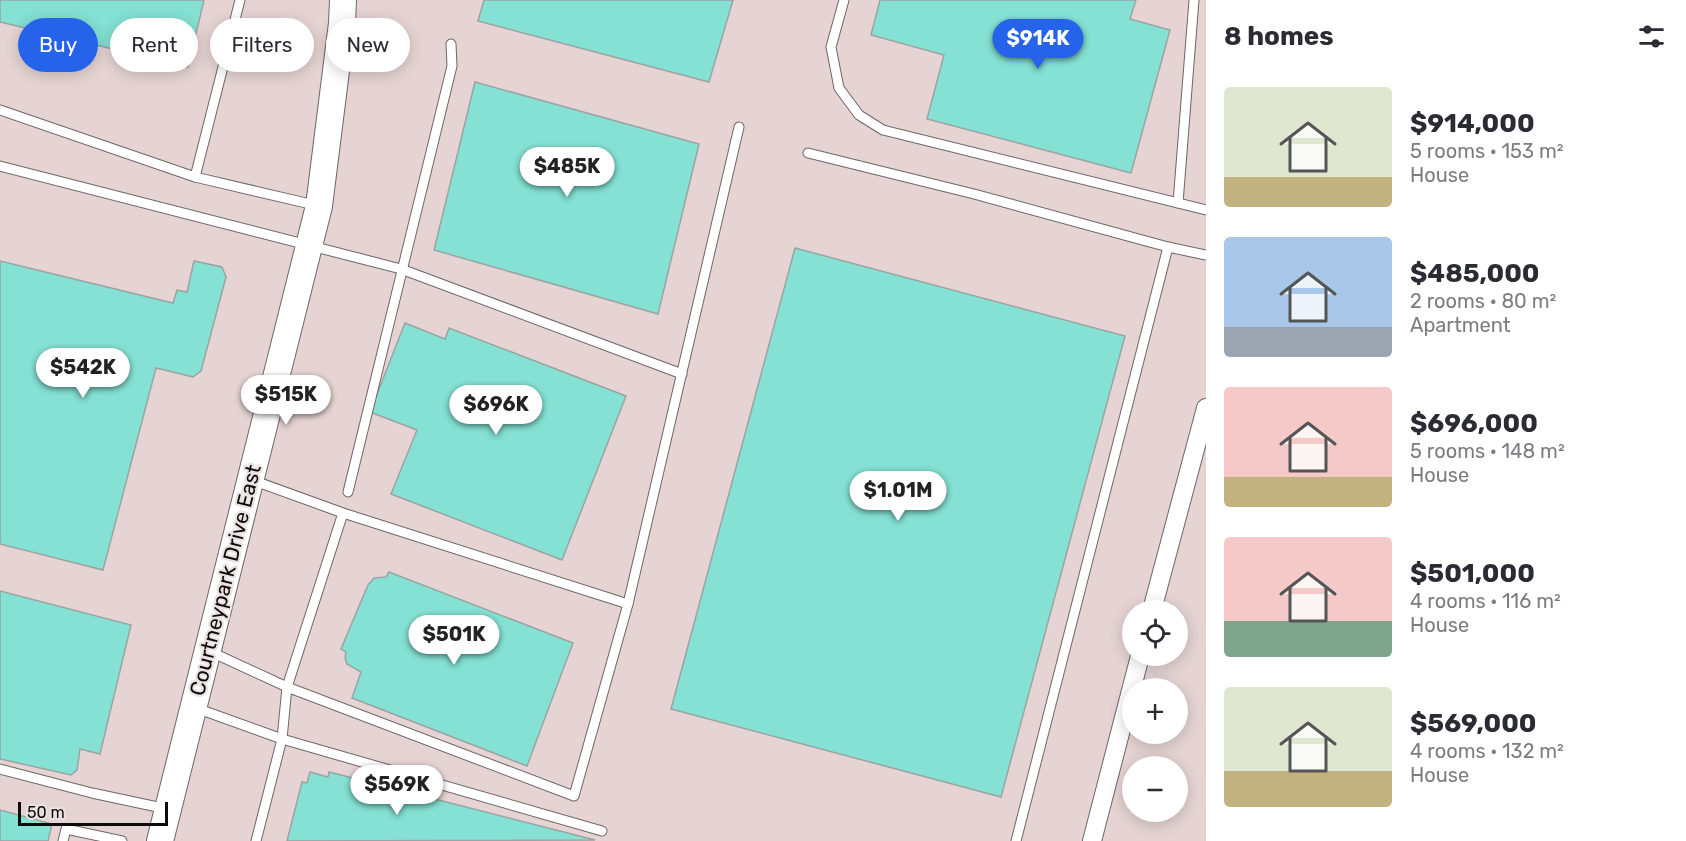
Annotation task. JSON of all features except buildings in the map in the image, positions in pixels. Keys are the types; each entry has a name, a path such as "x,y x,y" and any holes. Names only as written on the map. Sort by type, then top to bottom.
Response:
{"main road":[{"name":"Courtneypark Drive East","path":"160,841 319,206 340,45 343,0"}],"street":[{"path":"1155,600 1206,408"},
{"path":"1092,841 1137,666"}],"lane":[{"path":"195,177 240,0"},
{"path":"844,0 831,46 839,88 859,115 882,130 1206,210"},
{"path":"1178,203 1194,0"},
{"path":"348,492 452,66 451,44"},
{"path":"0,110 195,177 319,206"},
{"path":"207,650 287,687 574,796 628,604 739,127"},
{"path":"808,153 1206,255"},
{"path":"0,166 401,269 682,374"},
{"path":"1016,841 1168,247"},
{"path":"249,479 343,513 628,604"},
{"path":"256,841 282,739 287,687 343,513"},
{"path":"194,708 282,739 602,831"},
{"path":"0,769 92,794 168,809"},
{"path":"63,841 66,829 122,841"}],"shaded area":[{"path":"0,0 1206,0 1206,841 0,841"}]}
